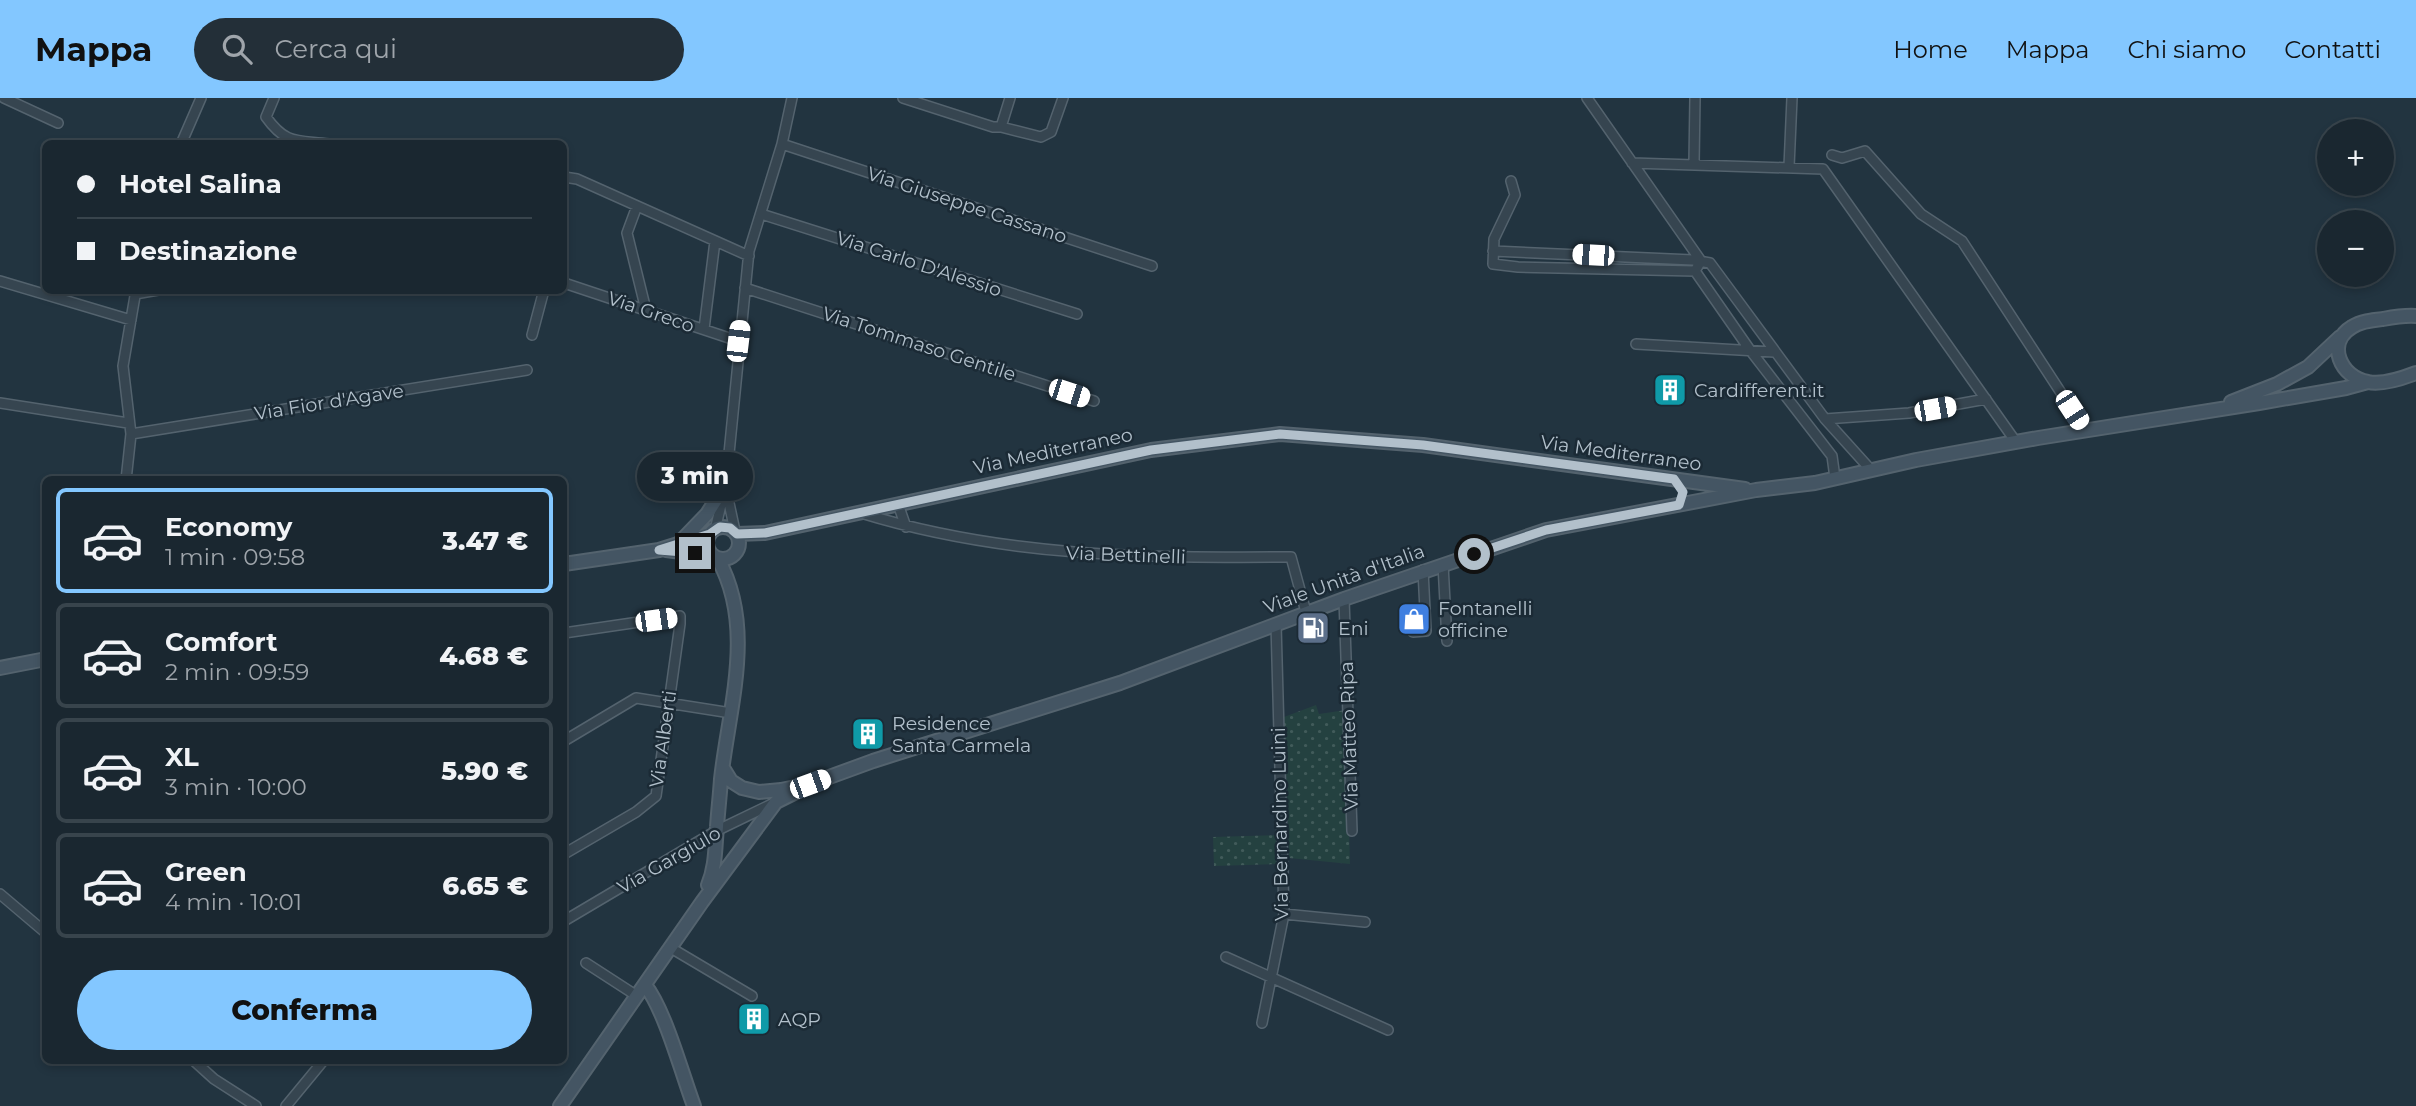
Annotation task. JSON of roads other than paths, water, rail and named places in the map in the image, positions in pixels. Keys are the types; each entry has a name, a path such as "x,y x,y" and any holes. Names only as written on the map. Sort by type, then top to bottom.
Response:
{"main road":[{"name":"Viale Unità d'Italia","path":"2208,410 2277,384 2308,367 2351,327 2364,322 2406,315 2416,316"},
{"path":"2340,337 2337,346 2341,365 2356,379 2368,383"},
{"name":"Viale Unità d'Italia","path":"723,768 731,781 742,788 759,792 810,784 873,761 1120,683 1344,598 1546,530 2016,442 2346,388 2415,374"},
{"name":"Via Mediterraneo","path":"736,533 765,533 1151,450 1280,434 1423,445 1756,490"},
{"path":"1674,479 1683,492 1679,505"},
{"path":"678,543 707,514 726,484"},
{"path":"567,564 659,550 725,527 736,533 740,544 736,553 728,559 659,550"},
{"path":"702,902 714,872 723,768 739,657 729,581 708,548 712,532"},
{"path":"0,668 42,660"},
{"path":"560,1106 702,902 776,802 810,784"},
{"path":"641,990 651,992 694,1106"}],"street":[{"path":"4,98 58,123"},
{"path":"183,140 201,98"},
{"path":"274,98 266,117 276,131 287,139 295,140"},
{"path":"712,532 726,484 748,257 782,144 792,98"},
{"path":"903,98 993,127 1041,136 1051,132 1063,98"},
{"path":"1001,127 1010,98"},
{"path":"1587,98 1701,261"},
{"path":"1695,98 1695,163"},
{"path":"1789,167 1792,98"},
{"name":"Via Giuseppe Cassano","path":"782,144 1152,266"},
{"path":"1832,155 1842,158 1865,151 1921,214 1962,241 2086,430"},
{"path":"1632,163 1823,169 2016,442"},
{"path":"567,177 577,179 748,257"},
{"path":"1511,181 1515,195 1494,239 1493,264 1518,267 1695,271"},
{"path":"637,206 627,233 646,310"},
{"name":"Via Carlo D'Alessio","path":"761,214 1077,314"},
{"path":"704,329 715,241"},
{"path":"1493,254 1710,263 1825,419 1871,470"},
{"path":"1695,271 1701,261"},
{"path":"1695,271 1750,351 1832,456 1835,478"},
{"path":"0,281 42,294"},
{"name":"Via Greco","path":"567,284 738,341"},
{"name":"Via Tommaso Gentile","path":"745,288 1094,401"},
{"path":"44,294 131,320"},
{"path":"126,476 131,434 123,366 135,294"},
{"path":"532,335 543,294"},
{"path":"1636,344 1774,352"},
{"name":"Via Fior d'Agave","path":"131,434 527,370"},
{"path":"1825,419 1909,413 1986,399"},
{"path":"0,403 128,423"},
{"path":"726,484 736,533"},
{"path":"898,504 906,527"},
{"name":"Via Bettinelli","path":"858,513 906,527 1046,551 1157,558 1291,557 1306,612"},
{"name":"Viale Unità d'Italia","path":"1443,564 1447,641"},
{"name":"Viale Unità d'Italia","path":"1413,632 1426,631 1423,570"},
{"name":"Via Matteo Ripa","path":"1344,598 1352,831"},
{"name":"Via Alberti","path":"567,633 680,616 656,796 636,812 567,852"},
{"name":"Via Bernardino Luini","path":"1262,1023 1284,914 1276,624"},
{"path":"567,739 636,698 731,713"},
{"name":"Via Gargiulo","path":"567,919 716,831 776,802"},
{"path":"0,894 42,930"},
{"path":"1284,914 1365,922"},
{"path":"671,948 752,996"},
{"path":"1226,957 1388,1030"},
{"path":"586,963 641,990"},
{"path":"197,1064 214,1079 256,1106"},
{"path":"286,1106 321,1064"}],"place":[{"name":"Cardifferent.it","path":"1670,390"},
{"name":"Fontanelli officine","path":"1414,619"},
{"name":"Eni","path":"1313,628"},
{"name":"Residence Santa Carmela","path":"868,734"},
{"name":"AQP","path":"754,1019"}]}
